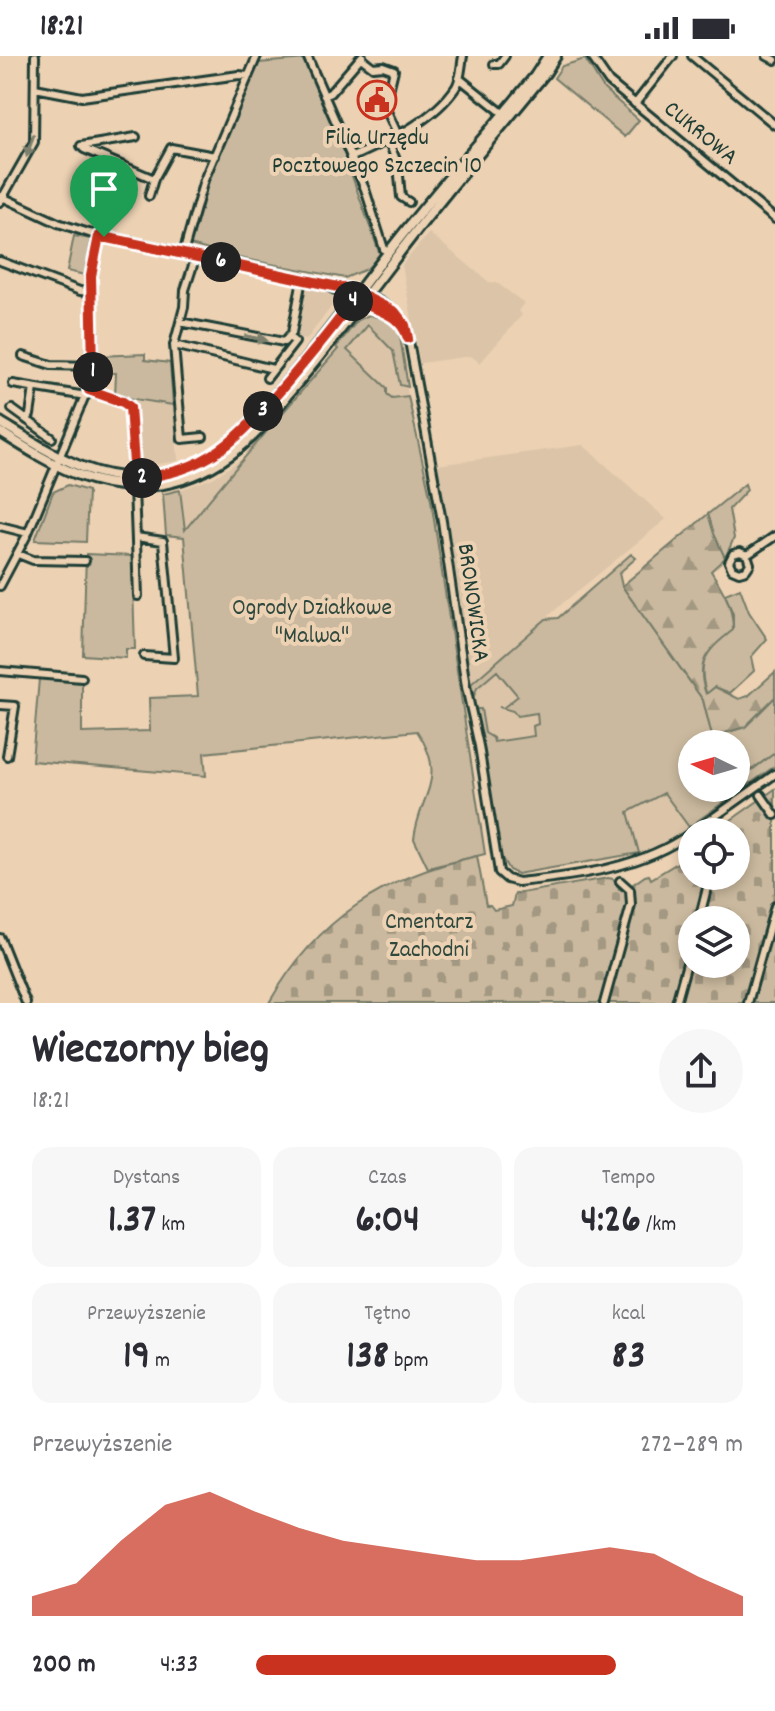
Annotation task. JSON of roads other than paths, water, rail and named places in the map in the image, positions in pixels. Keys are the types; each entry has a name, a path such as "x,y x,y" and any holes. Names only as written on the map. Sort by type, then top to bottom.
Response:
{"main road":[{"path":"361,298 388,253 504,114 548,56"},
{"path":"0,432 93,481 134,483 191,468 216,455 234,441 361,298 556,56"},
{"path":"0,422 58,462"}],"street":[{"path":"35,56 32,148 1,198 58,223 99,236 316,282 361,298"},
{"path":"183,254 199,196 257,56"},
{"path":"307,56 365,189 384,249 388,253"},
{"path":"350,158 398,135 428,115 455,89 463,56"},
{"path":"494,64 499,64 505,56"},
{"name":"CUKROWA","path":"594,56 603,75 635,104 775,219"},
{"path":"635,104 673,56"},
{"path":"692,56 775,125"},
{"path":"767,56 775,60"},
{"path":"324,96 362,57 373,67 386,66 394,70 385,107 398,135"},
{"path":"35,88 82,97 248,76"},
{"path":"459,78 504,114"},
{"path":"136,137 81,146 154,179"},
{"path":"388,140 398,165 401,197 409,202"},
{"path":"99,156 101,142"},
{"path":"149,196 154,179 171,148 215,156"},
{"path":"0,586 28,533 87,393 91,276 99,236"},
{"path":"196,256 185,290 174,345 182,439 203,437"},
{"path":"0,261 80,291 91,292"},
{"path":"289,337 302,279"},
{"name":"BRONOWICKA","path":"361,298 399,316 408,338 442,521 465,683 499,872 507,879 518,882 618,866 653,855 678,840"},
{"path":"180,322 279,342 289,337"},
{"path":"267,378 295,342 289,337"},
{"path":"174,345 273,369"},
{"path":"23,356 51,365 90,366"},
{"path":"13,384 87,393 123,402 130,407 138,596"},
{"path":"27,420 34,388"},
{"path":"12,409 52,438"},
{"path":"0,526 28,533"},
{"path":"747,555 775,536"},
{"path":"136,537 160,539 164,543 174,658 144,656"},
{"path":"18,554 33,560 85,561"},
{"path":"0,671 82,678"},
{"path":"0,705 15,706 7,756"},
{"path":"712,818 775,774"},
{"path":"761,795 775,815"},
{"path":"604,1003 632,902 629,888 620,881"},
{"path":"748,1003 775,906"},
{"path":"0,938 26,1003"},
{"path":"676,1003 683,978"}],"place":[{"name":"Filia Urzędu Pocztowego Szczecin 10","path":"377,100"}],"park label":[{"name":"Ogrody Działkowe \"Malwa\"","path":"312,623"},
{"name":"Cmentarz Zachodni","path":"429,937"}]}
